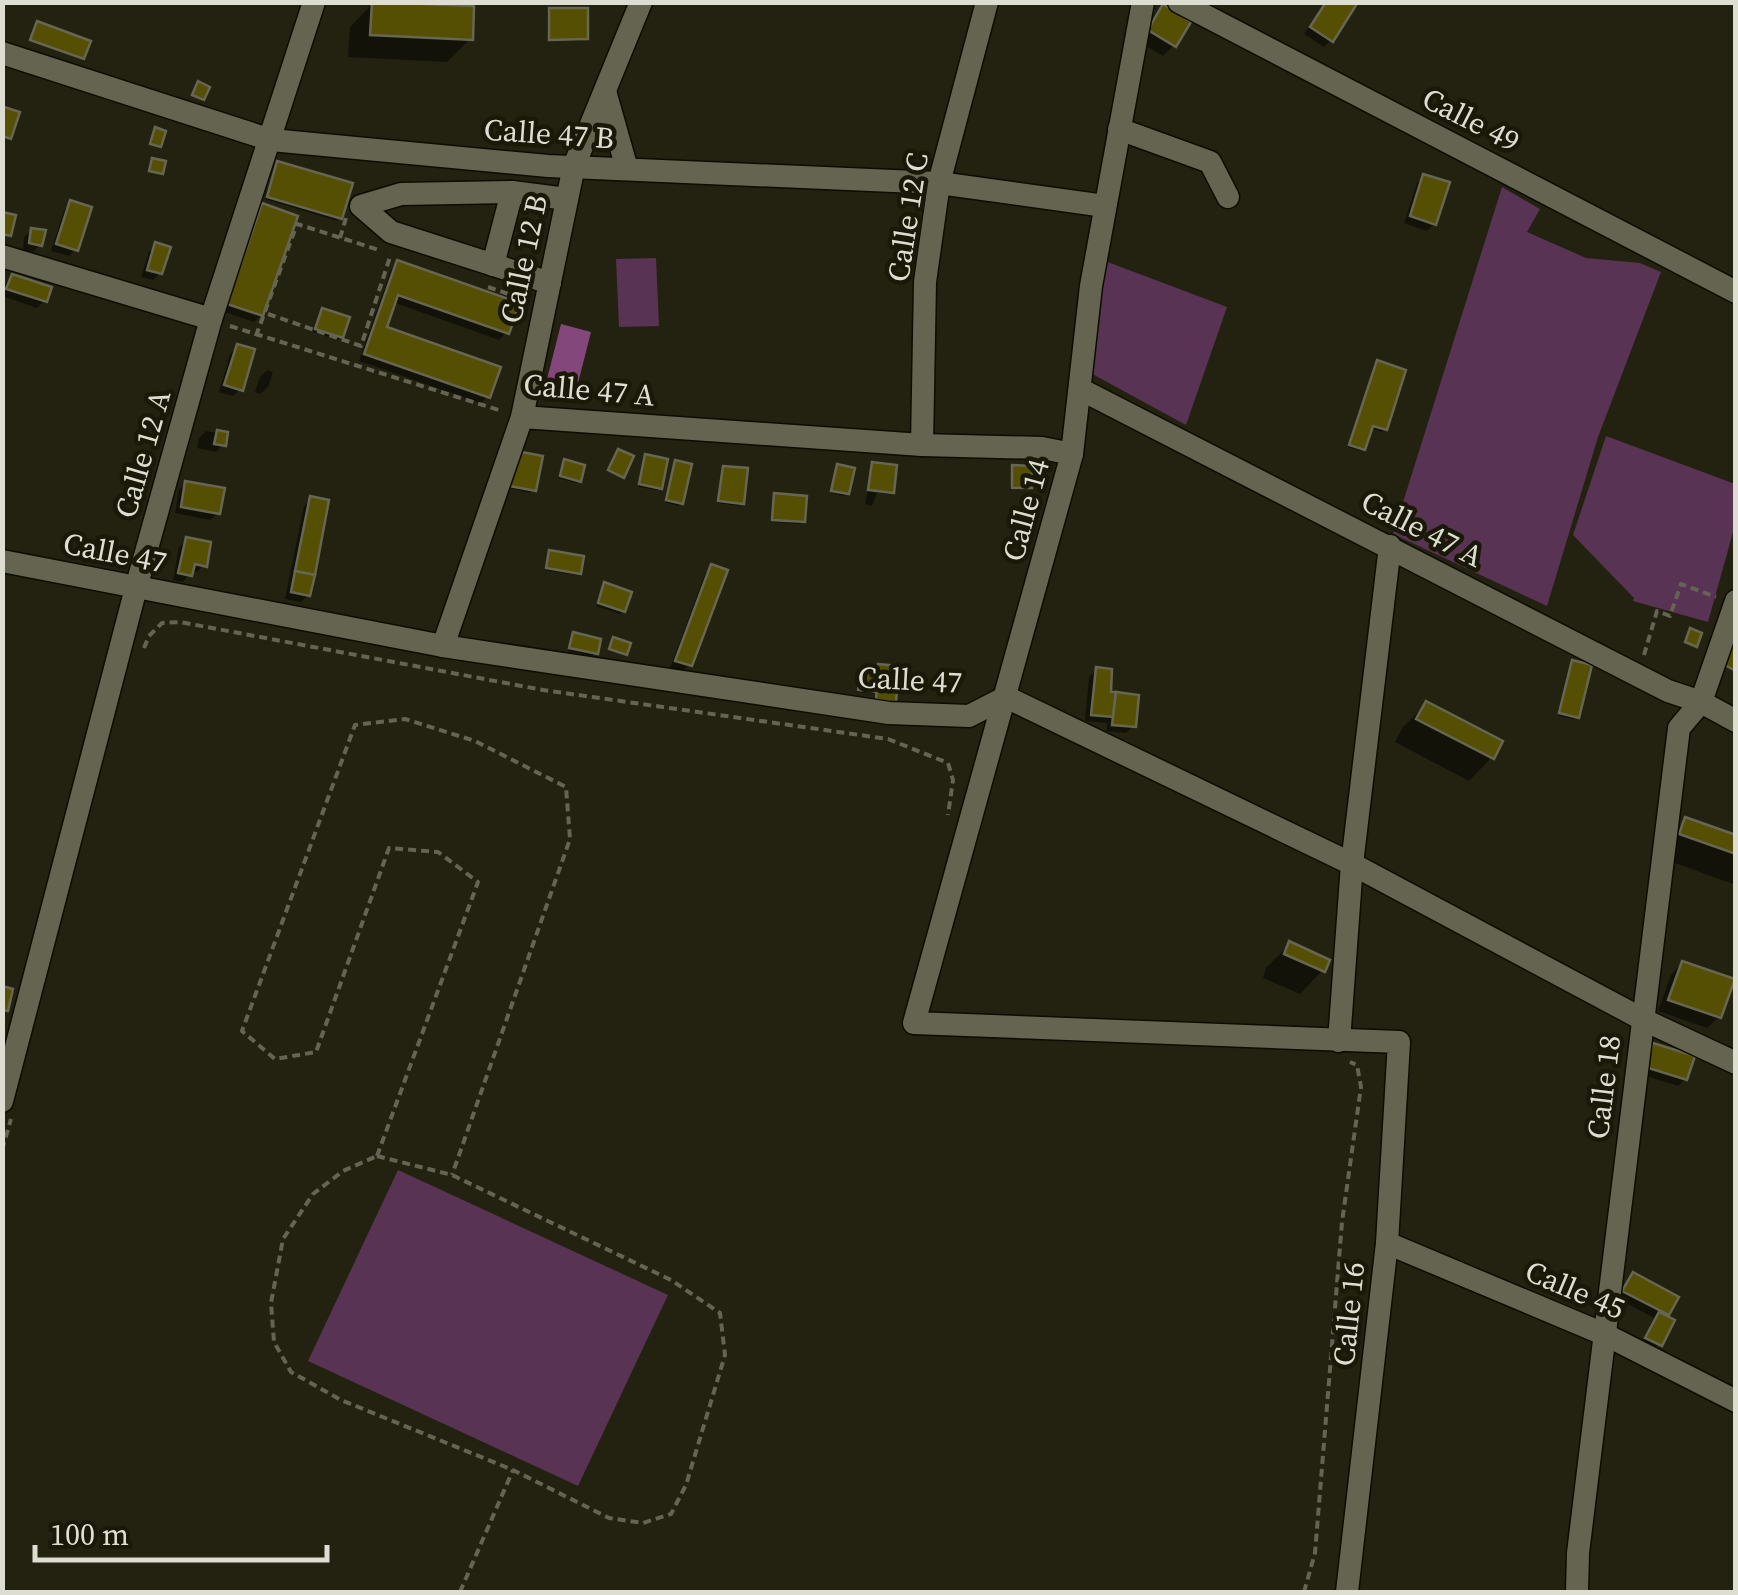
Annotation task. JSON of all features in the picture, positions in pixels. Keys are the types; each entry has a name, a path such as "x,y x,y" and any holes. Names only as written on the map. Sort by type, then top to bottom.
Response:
{"street":[{"name":"Calle 12 A","path":"8,1107 136,588 212,319 314,2"},
{"name":"Calle 12 B","path":"443,646 522,418 574,166 641,2"},
{"name":"Calle 12 C","path":"922,445 925,282 938,183 987,2"},
{"name":"Calle 14","path":"1143,2 1091,286 1072,454 914,1022 1341,1050"},
{"name":"Calle 49","path":"1179,2 1736,292"},
{"name":"Calle 47 B","path":"2,52 271,140 548,166 938,183 1105,206"},
{"path":"604,90 627,169"},
{"path":"1119,129 1210,162 1228,197"},
{"path":"550,283 390,232 362,206 401,194 512,192 567,200"},
{"path":"493,265 512,192"},
{"path":"2,256 212,319"},
{"name":"Calle 47 A","path":"1080,389 1668,691 1701,702 1736,721"},
{"name":"Calle 47 A","path":"522,418 922,445 1042,448 1072,454"},
{"path":"1341,1050 1352,864 1390,546"},
{"name":"Calle 47","path":"2,561 443,646 889,713 968,716 1003,708 1352,864 1642,1019 1736,1063"},
{"name":"Calle 18","path":"1577,1592 1578,1553 1679,728 1701,702 1735,602"},
{"name":"Calle 16","path":"1341,1050 1399,1042 1387,1243 1348,1592"},
{"name":"Calle 45","path":"1387,1243 1606,1335 1736,1401"}],"path":[{"path":"256,336 297,224"},
{"path":"266,314 361,346 391,254"},
{"name":"Calle 47 A","path":"212,319 522,418"},
{"path":"1638,674 1656,612 1670,616 1681,584 1735,602"},
{"path":"143,652 149,636 162,622 180,622 542,690 888,739 948,763 954,780 948,815"},
{"path":"378,1156 478,882 438,852 389,848 316,1052 275,1059 242,1031 355,725 405,720 475,741 566,787 570,839 452,1175"},
{"path":"1304,1592 1315,1552 1342,1222 1361,1087 1357,1065 1341,1050"},
{"path":"2,1150 8,1107"},
{"path":"378,1156 452,1175 671,1280 720,1313 726,1355 686,1485 671,1514 644,1522 609,1518 513,1470 411,1431 291,1372 274,1342 271,1303 282,1239 312,1194 343,1170 378,1156"},
{"path":"460,1592 513,1470"}],"shaded area":[{"path":"1502,187 1540,209 1527,232 1586,258 1640,263 1661,272 1598,437 1547,606 1393,534"},
{"path":"656,258 659,326 619,327 616,259"},
{"path":"1105,261 1227,307 1186,425 1085,370"},
{"path":"561,324 591,332 573,403 543,395"},
{"path":"1606,436 1735,484 1735,525 1708,622 1633,601 1573,535"},
{"path":"398,1170 668,1295 578,1486 308,1361"}],"building":[{"path":"372,2 474,6 473,40 370,35"},
{"path":"1326,2 1358,2 1333,42 1310,27"},
{"path":"1163,4 1191,22 1176,47 1148,30"},
{"path":"549,8 588,8 588,39 549,40"},
{"path":"37,21 91,41 84,59 30,40"},
{"path":"198,81 210,87 204,100 192,95"},
{"path":"4,107 20,112 11,139 2,136"},
{"path":"155,127 166,131 161,147 150,144"},
{"path":"152,158 166,161 163,174 149,171"},
{"path":"277,161 353,183 342,219 267,197"},
{"path":"1423,174 1450,182 1436,225 1410,216"},
{"path":"70,200 92,207 78,251 56,244"},
{"path":"262,203 298,216 263,316 227,304"},
{"path":"2,212 16,215 11,236 2,234"},
{"path":"31,228 46,230 42,246 29,243"},
{"path":"155,242 171,247 162,274 147,270"},
{"path":"397,260 520,303 509,334 398,295 387,327 501,367 490,398 364,354"},
{"path":"12,274 52,287 47,302 6,289"},
{"path":"322,308 350,317 343,338 315,329"},
{"path":"237,344 255,349 243,391 224,385"},
{"path":"1377,360 1406,370 1387,430 1373,426 1365,450 1349,445"},
{"path":"217,430 228,432 226,446 214,444"},
{"path":"618,449 634,456 624,478 608,470"},
{"path":"516,451 543,456 536,491 509,486"},
{"path":"645,454 668,459 662,489 639,484"},
{"path":"564,459 585,465 581,482 560,476"},
{"path":"675,460 692,464 683,504 666,500"},
{"path":"872,462 897,465 894,493 868,490"},
{"path":"837,464 855,468 849,494 831,491"},
{"path":"1012,465 1032,466 1032,488 1012,488"},
{"path":"723,466 748,468 744,504 718,501"},
{"path":"185,481 225,488 220,514 181,507"},
{"path":"774,493 807,496 805,522 772,520"},
{"path":"310,496 329,500 315,575 295,571"},
{"path":"186,537 211,542 207,567 195,564 192,576 178,573"},
{"path":"549,550 584,556 581,574 546,568"},
{"path":"711,564 728,570 692,666 675,661"},
{"path":"295,571 315,575 310,596 291,592"},
{"path":"604,582 632,592 625,612 598,603"},
{"path":"1690,628 1702,633 1697,647 1685,642"},
{"path":"573,632 601,639 598,654 569,648"},
{"path":"613,637 631,643 627,655 609,649"},
{"path":"1727,642 1736,647 1736,671 1717,661"},
{"path":"1572,660 1592,665 1579,718 1559,713"},
{"path":"878,664 899,666 896,702 876,701"},
{"path":"1096,667 1112,669 1111,692 1116,692 1113,717 1091,715"},
{"path":"860,668 878,669 876,692 858,690"},
{"path":"1116,692 1139,695 1136,727 1112,725"},
{"path":"1426,701 1503,741 1494,759 1416,719"},
{"path":"1685,817 1736,835 1736,854 1679,834"},
{"path":"1289,941 1330,960 1325,972 1284,954"},
{"path":"1682,961 1735,979 1721,1018 1668,1000"},
{"path":"2,986 13,989 8,1011 2,1010"},
{"path":"1653,1043 1695,1056 1687,1080 1645,1067"},
{"path":"1633,1272 1679,1297 1669,1315 1622,1291"},
{"path":"1659,1312 1675,1320 1662,1346 1645,1338"}]}
